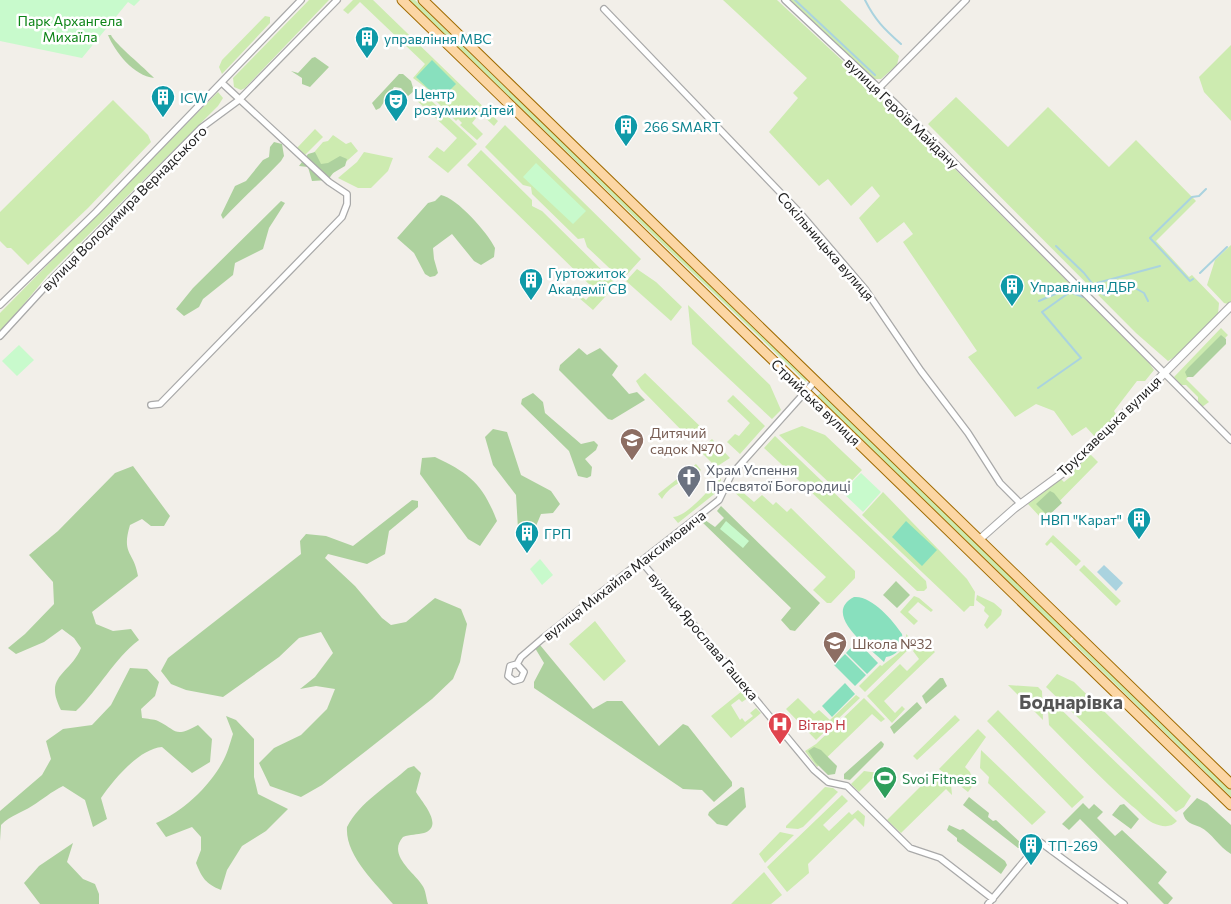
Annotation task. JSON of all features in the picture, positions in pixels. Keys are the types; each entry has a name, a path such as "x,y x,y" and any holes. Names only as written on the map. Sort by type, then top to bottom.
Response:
{"main road":[{"name":"Стрийська вулиця","path":"402,0 1231,805"},
{"name":"Стрийська вулиця","path":"423,0 1231,784"}],"street":[{"name":"вулиця Володимира Вернадського","path":"0,305 96,212 301,0"},
{"name":"вулиця Володимира Вернадського","path":"0,336 55,276 201,128 239,100 337,0"},
{"name":"вулиця Героїв Майдану","path":"785,0 878,89 1231,440"},
{"path":"878,89 966,0"},
{"name":"Сокільницька вулиця","path":"604,8 800,213 854,277 885,316 921,371 968,433 1000,483 1021,504"},
{"path":"151,404 160,404 342,217 347,204 347,194 330,182 222,83"},
{"name":"Трускавецька вулиця","path":"980,539 1021,504 1071,467 1231,306"},
{"name":"вулиця Михайла Максимовича","path":"517,664 521,657 542,639 719,500 731,475 816,380"},
{"name":"вулиця Ярослава Гашека","path":"641,561 814,770 828,782 847,786 910,848 940,858 990,901"},
{"path":"990,901 1040,842 1124,904"}],"green space":[{"name":"Парк Архангела Михаїла","path":"0,0 140,0 134,6 128,2 82,58 0,41"},
{"path":"309,0 329,0 245,88 241,90 234,87 233,78"},
{"path":"353,0 373,0 498,121 494,126 480,113 472,123 483,134 477,140 460,125 462,123 458,119 456,121 427,92 429,90 413,78 425,64 360,2 348,14 343,10"},
{"path":"409,0 415,0 807,379 806,382"},
{"path":"723,0 777,0 874,88 1149,363 1154,370 1145,381 1137,381 1114,411 1117,416 1096,438 1086,427 1072,436 1054,411 1036,404 1015,417 968,357 977,351 903,242 913,234 904,222 877,243 859,218 880,196 872,186 851,206 828,179 819,186 769,132 798,98 793,93 807,78"},
{"path":"789,0 840,0 899,56 897,65 881,79 874,79"},
{"path":"265,16 270,17 270,23 222,74 219,67 222,60"},
{"path":"108,35 111,35 154,78 139,73 126,62 115,49"},
{"path":"1231,45 1231,121 1204,92 1199,77"},
{"path":"315,57 329,67 310,87 302,84 302,78 291,71 298,73"},
{"path":"432,60 456,84 440,100 416,77"},
{"path":"399,74 403,74 411,81 414,91 408,96 401,88 394,87 380,108 376,110 372,103"},
{"path":"419,89 477,144 448,173 428,157 437,147 444,152 457,138 413,97"},
{"path":"218,92 223,98 218,106 47,276 0,333 0,313"},
{"path":"956,97 1008,147 1048,107 1109,167 1136,140 1196,201 1156,241 1189,277 1192,275 1219,303 1218,314 1176,356 1168,361 1136,333 928,124"},
{"path":"113,100 148,135 151,142 88,208 28,265 11,248 7,248 0,241 0,212"},
{"path":"505,125 641,259 622,280 587,247 584,238 578,239 532,194 531,187 523,185 485,147"},
{"path":"315,129 323,137 305,155 297,148"},
{"path":"333,135 346,144 351,142 358,151 329,177 310,157 323,142 328,141"},
{"path":"274,142 282,144 284,156 281,161 223,219 221,215 235,186 246,181 263,160 269,157 270,147"},
{"path":"481,150 532,200 532,206 542,211 615,283 615,286 593,310 578,297 580,295 586,300 595,290 467,165"},
{"path":"315,152 321,164 328,163 340,156 347,159 345,166 333,173 328,180 312,181 308,167 299,166 308,154"},
{"path":"364,152 393,158 388,171 371,188 358,188 338,178 357,162"},
{"path":"536,163 586,211 573,224 523,177"},
{"path":"441,195 455,202 479,225 495,248 494,257 481,265 474,261 452,234 433,248 438,273 430,277 425,274 414,253 397,238 428,203 435,201"},
{"path":"281,201 285,203 269,228 263,249 235,263 233,275 203,299 199,307 184,316 176,309 193,288"},
{"path":"1231,245 1231,302 1228,304 1224,303 1207,285 1215,260"},
{"path":"637,269 656,282 682,307 671,321 626,281"},
{"path":"688,305 770,385 781,410 772,419 692,344"},
{"path":"1221,328 1228,335 1186,379 1209,402 1202,407 1198,402 1198,397 1186,385 1181,385 1174,377"},
{"path":"1221,335 1226,339 1226,344 1193,377 1187,377 1185,372 1188,368"},
{"path":"19,345 34,360 17,376 2,361"},
{"path":"579,348 587,355 600,348 618,366 612,375 629,394 637,392 645,400 612,420 608,419 559,370 560,365"},
{"path":"645,373 705,431 692,441 641,389 636,381"},
{"path":"822,392 1073,635 1069,640 817,396"},
{"path":"533,393 543,402 545,413 581,444 594,441 598,445 596,450 585,459 592,467 591,476 587,478 578,476 569,451 521,404 522,399"},
{"path":"733,395 765,426 740,454 727,442 735,434 739,436 750,423 727,401"},
{"path":"802,426 825,435 862,470 840,493 779,435"},
{"path":"493,429 507,432 521,475 551,491 560,504 553,513 541,514 536,526 521,531 518,529 516,495 493,465 485,437"},
{"path":"775,436 926,581 927,588 924,591 917,591 764,448"},
{"path":"712,439 730,458 716,467 699,450"},
{"path":"1090,454 1098,462 1042,519 1028,504 1061,479 1064,482 1074,474 1071,470"},
{"path":"435,457 457,469 473,481 492,508 497,521 480,546 468,539 420,474 422,458"},
{"path":"696,464 701,470 675,485 662,499 658,494"},
{"path":"133,466 170,516 164,526 151,526 142,519 130,525 127,542 138,576 92,612 96,624 113,631 131,629 139,640 114,665 76,711 61,710 56,698 55,689 60,676 71,664 81,648 74,638 62,629 44,642 16,654 8,648 25,634 54,604 53,582 29,555 58,531 115,473"},
{"path":"861,473 881,492 863,512 842,492"},
{"path":"720,478 718,491 678,523 673,517 692,507"},
{"path":"733,484 754,502 762,495 773,505 776,502 787,512 791,508 855,571 855,578 831,603 827,603 813,590 826,577 731,489"},
{"path":"1050,491 1062,503 1048,516 1036,504"},
{"path":"883,492 967,579 975,592 974,606 970,606 964,612 862,515"},
{"path":"412,500 418,501 418,507 389,531 385,554 367,564 328,554 325,558 355,586 382,618 391,625 406,622 435,598 461,609 467,624 460,662 453,679 432,699 322,785 301,797 270,786 259,763 274,748 301,735 327,709 335,689 316,686 300,689 315,677 333,653 321,632 299,638 279,657 223,697 186,690 171,684 161,671 168,658 301,554 300,541 306,534 326,536 353,546"},
{"path":"721,506 820,603 795,631 790,630 781,620 791,608 702,522 705,520 715,527 724,518 717,511"},
{"path":"726,521 749,541 743,548 720,529"},
{"path":"906,521 937,550 922,566 892,537"},
{"path":"1053,535 1081,561 1076,566 1051,542 1047,546 1045,544"},
{"path":"540,559 553,575 542,585 530,569"},
{"path":"1084,565 1121,601 1116,606 1079,570"},
{"path":"896,581 910,595 897,608 883,595"},
{"path":"977,595 994,603 1002,610 1001,615 987,629 984,625 989,616 984,611 985,607 976,600"},
{"path":"914,596 933,610 931,612 918,602 908,612 918,621 914,625 900,612"},
{"path":"854,597 861,597 874,604 893,622 902,634 901,646 897,652 886,657 884,662 851,631 845,621 843,612 845,604"},
{"path":"595,621 626,661 604,681 569,644"},
{"path":"906,634 915,643 865,692 859,686 880,665 882,666 899,653 906,640"},
{"path":"1075,637 1231,789 1231,797 1071,641"},
{"path":"923,640 935,652 884,701 895,713 902,706 905,709 892,723 867,696 900,664 907,671 919,659 913,651"},
{"path":"857,641 878,663 867,674 846,653"},
{"path":"540,645 593,709 607,701 622,701 659,746 683,724 688,726 732,782 732,786 714,802 702,790 683,789 534,688 534,682 544,663 535,648"},
{"path":"845,654 866,675 855,686 834,665"},
{"path":"130,668 147,669 159,682 155,696 141,709 142,718 156,720 177,732 198,725 212,739 210,762 192,773 162,747 153,749 128,766 101,798 107,819 93,827 85,800 63,786 32,806 12,816 1,825 0,841 0,811 42,775 51,759 46,741 63,729 92,725 111,705"},
{"path":"1057,674 1074,682 1191,796 1184,807 1176,812 1046,687"},
{"path":"940,678 943,678 947,686 926,704 922,696"},
{"path":"845,683 855,694 832,717 822,706"},
{"path":"1008,685 1038,687 1042,691 1043,720"},
{"path":"742,691 748,698 742,702 739,699 731,705 740,720 742,718 745,722 753,716 750,713 756,708 761,713 731,738 711,716"},
{"path":"856,695 860,698 816,740 786,709 798,698 814,714 819,710 830,720"},
{"path":"1047,696 1177,821 1172,825 1166,826 1153,823 1111,787 1049,725"},
{"path":"864,698 885,719 881,722 872,714 817,767 805,751 816,744"},
{"path":"917,702 922,708 894,734 890,727"},
{"path":"998,710 1084,797 1072,808 987,721"},
{"path":"955,715 960,720 917,760 913,756"},
{"path":"226,716 236,720 254,739 254,777 258,794 288,809 266,831 242,846 227,870 221,890 208,883 198,868 196,863 201,850 201,837 192,827 166,837 156,823 184,806 202,790 216,772 225,756 233,734"},
{"path":"978,729 986,737 965,767 970,772 974,784 968,792 939,769"},
{"path":"881,741 884,744 883,747 850,780 844,779 844,774"},
{"path":"814,747 821,750 837,766 835,774 828,775 815,762 808,751"},
{"path":"981,750 1046,812 1032,825 988,783 989,777 980,768"},
{"path":"414,766 421,773 416,792 430,813 432,825 430,830 424,833 403,837 398,850 404,863 423,887 428,904 393,904 356,859 348,838 347,827 367,802 408,768"},
{"path":"864,771 878,773 859,792 851,784"},
{"path":"936,771 951,784 952,795 946,789 901,833 887,820"},
{"path":"741,787 744,788 746,807 727,826 717,824 708,815 709,812"},
{"path":"825,787 833,788 838,792 803,827 798,829 786,828 786,826"},
{"path":"842,795 848,801 823,825 829,831 849,812 852,815 858,810 865,816 864,827 855,818 808,864 809,873 787,892 767,867"},
{"path":"969,797 989,813 988,817 993,821 996,820 1022,844 1021,848 1018,848 963,805"},
{"path":"1197,798 1207,803 1231,825 1231,854 1212,836 1186,819 1183,813"},
{"path":"1083,803 1089,809 1094,804 1103,812 1097,818 1115,836 1122,830 1167,872 1158,883 1173,898 1168,904 1164,904 1080,819 1069,830 1062,824"},
{"path":"1124,804 1139,819 1131,829 1112,815 1120,805"},
{"path":"949,825 960,830 963,829 1005,861 1007,865 1001,874 957,841 957,838 947,830"},
{"path":"780,832 794,835 765,863 759,854"},
{"path":"73,843 67,862 83,879 95,884 99,894 99,904 40,904 24,883 39,866"},
{"path":"764,872 782,895 771,904 731,904"}],"water":[{"path":"1104,565 1123,583 1116,591 1097,572"}],"waterway":[{"path":"795,0 875,75"},
{"path":"865,0 880,24 901,44"},
{"path":"1193,279 1190,281 1150,238 1192,197 1199,196 1206,189"},
{"path":"1056,246 1084,273 1099,292 1105,295 1135,288 1144,293 1148,301"},
{"path":"1200,273 1227,247"},
{"path":"1093,288 1097,283 1160,266"},
{"path":"1039,301 1062,291 1069,292"},
{"path":"1038,388 1081,358 1042,312 1070,292 1083,297"}],"place":[{"name":"управління МВС","path":"367,59"},
{"name":"ICW","path":"163,118"},
{"name":"Центр розумних дітей","path":"396,122"},
{"name":"266 SMART","path":"626,147"},
{"name":"Гуртожиток Академії СВ","path":"531,301"},
{"name":"Управління ДБР","path":"1012,307"},
{"name":"Дитячий садок №70","path":"632,461"},
{"name":"Храм Успення Пресвятої Богородиці","path":"689,498"},
{"name":"НВП \"Карат\"","path":"1139,540"},
{"name":"ГРП","path":"527,554"},
{"name":"Школа №32","path":"835,664"},
{"name":"Вітар Н","path":"780,745"},
{"name":"Svoi Fitness","path":"885,799"},
{"name":"ТП-269","path":"1031,866"}],"district":[{"name":"Боднарівка","path":"1071,701"}]}
